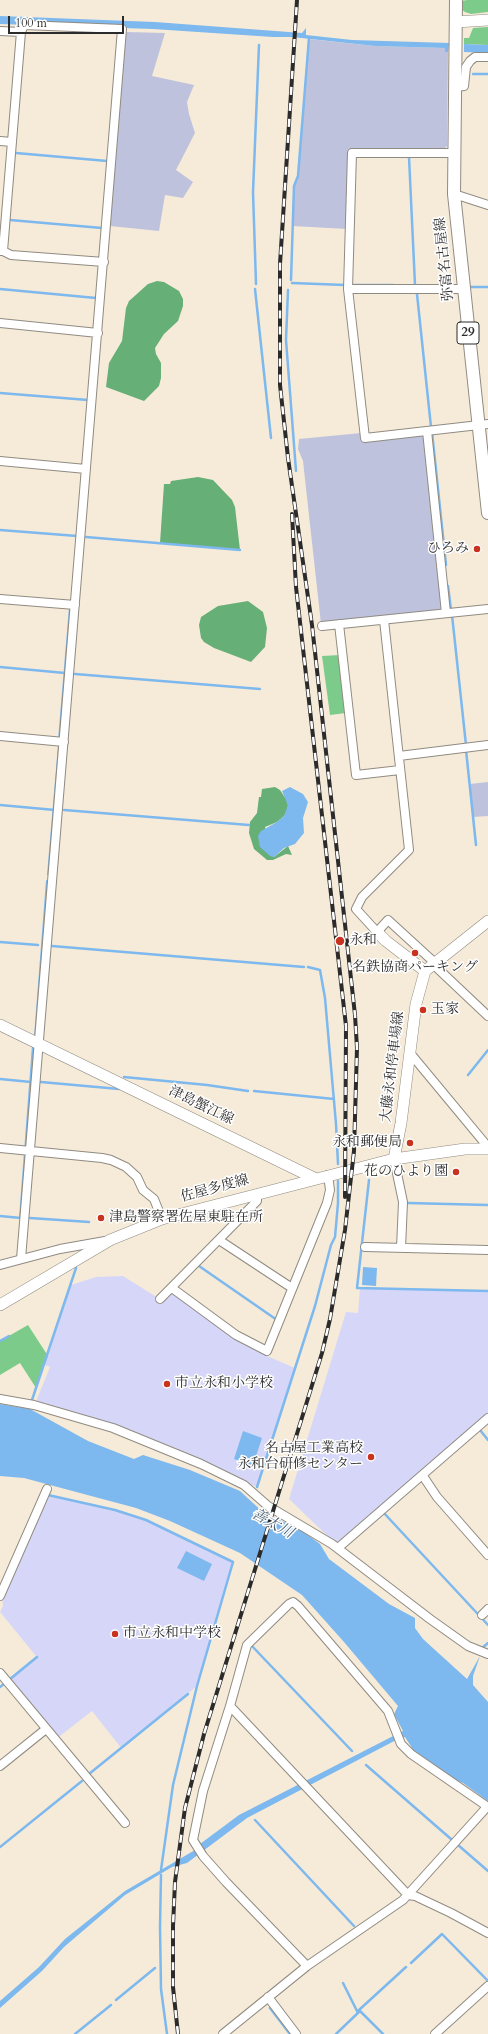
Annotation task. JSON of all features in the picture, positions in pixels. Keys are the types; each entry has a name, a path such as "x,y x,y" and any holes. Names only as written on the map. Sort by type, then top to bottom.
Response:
{"main road":[{"name":"弥富名古屋線","path":"456,0 454,194 463,289 483,425 488,513"},
{"path":"456,17 488,20"},
{"path":"377,932 386,940 432,966 488,921"},
{"name":"大藤永和停車場線","path":"394,1159 416,1004 432,966"},
{"name":"津島蟹江線","path":"0,1025 314,1178"},
{"path":"314,1178 394,1159 488,1147"},
{"name":"佐屋多度線","path":"0,1304 110,1240 162,1219 314,1178"}],"street":[{"path":"21,1259 27,1151 39,1044 104,262 122,29 24,25 20,32 2,251 11,256 104,262"},
{"path":"0,31 20,32"},
{"path":"456,87 464,86 466,67 470,61 475,57 488,57"},
{"path":"0,141 12,142"},
{"path":"454,153 352,153 348,289 365,438 483,425"},
{"path":"454,194 488,205"},
{"path":"348,289 463,289"},
{"path":"0,323 98,333"},
{"path":"427,431 446,613"},
{"path":"0,461 86,469"},
{"path":"0,598 75,605"},
{"path":"322,626 488,609"},
{"path":"384,620 409,850 362,897 356,910 377,932 388,920 432,966 488,1016"},
{"path":"339,624 356,775 400,770"},
{"path":"0,736 64,742"},
{"path":"399,756 488,745"},
{"path":"410,1054 488,1147"},
{"path":"0,1148 102,1158 118,1164 131,1171 137,1177 143,1190 154,1199 162,1219"},
{"path":"394,1159 402,1202 401,1248"},
{"path":"172,1288 236,1335 267,1351 327,1203 330,1190 328,1175"},
{"path":"160,1299 257,1201 257,1194"},
{"path":"0,1265 60,1249 110,1240"},
{"path":"219,1240 292,1288"},
{"path":"365,1246 488,1250"},
{"path":"0,1399 34,1405 113,1428 201,1464 244,1485 268,1506 338,1548 430,1620 468,1646 488,1654"},
{"path":"338,1548 423,1476 488,1418"},
{"path":"423,1476 437,1496 488,1555"},
{"path":"0,1596 47,1489"},
{"path":"223,2034 307,1966 408,1895 487,1807 411,1754 398,1737 388,1711 313,1622 293,1602 289,1604 247,1645 230,1706 203,1791 193,1840 203,1856 307,1966"},
{"path":"0,1672 125,1823"},
{"path":"230,1706 408,1895 415,1896 451,1913 488,1933"},
{"path":"0,1766 46,1729"},
{"path":"435,2034 488,1986"},
{"path":"268,1997 296,2034"}],"shaded area":[{"path":"127,32 165,33 152,76 194,85 187,102 195,133 176,170 193,182 183,198 165,195 159,231 110,226 124,35"},
{"path":"308,39 375,46 445,48 445,52 448,52 447,146 444,149 350,150 347,229 292,226 294,186 298,176"},
{"path":"361,433 362,440 425,433 443,610 321,624 303,461 298,449 299,439"},
{"path":"488,782 488,816 473,817 470,784"},
{"name":"市立永和小学校","path":"123,1276 163,1301 169,1292 173,1292 235,1337 267,1356 295,1368 257,1487 38,1403 37,1399 50,1367 45,1365 71,1285 96,1277"},
{"name":"名古屋工業高校 永和台研修センター","path":"360,1288 488,1291 488,1414 338,1546 289,1499 346,1312 358,1313"},
{"name":"市立永和中学校","path":"48,1495 115,1510 146,1520 233,1562 197,1686 122,1749 92,1711 56,1739 8,1679 36,1656 0,1612 3,1606 2,1595"}],"green space":[{"path":"488,0 488,12 471,14 465,12 461,9 461,1"},
{"path":"488,27 488,45 464,44 464,38 469,38 473,28"},
{"path":"157,281 164,282 179,291 183,299 183,306 178,321 164,334 155,348 156,354 161,363 161,378 159,386 144,401 106,387 109,363 122,341 126,308 129,301 148,284"},
{"path":"198,477 213,480 232,500 235,507 240,550 160,543 164,484 170,484 171,481"},
{"path":"248,601 263,612 267,628 265,647 251,662 214,648 204,642 201,638 199,625 201,617 218,606"},
{"path":"340,655 346,713 330,715 322,656"},
{"path":"275,787 280,790 286,799 288,805 287,812 277,822 265,827 274,857 288,846 292,855 286,854 273,860 267,860 254,849 249,833 250,822 257,813 259,797 261,797 262,789"},
{"path":"28,1325 48,1356 36,1388 20,1363 0,1375 0,1341"}],"water":[{"path":"0,16 155,22 302,33 306,28 306,35 352,40 449,43 448,52 445,52 445,48 375,46 292,37 153,29 0,24"},
{"path":"464,44 488,45 488,53 464,52"},
{"path":"69,607 71,608 61,739 58,740"},
{"path":"58,745 60,745 49,875 47,875"},
{"path":"290,787 303,794 308,802 303,818 304,833 295,844 284,848 274,857 270,856 260,847 258,836 261,831 277,822 284,816 288,805 282,791"},
{"path":"46,880 49,881 36,1038 34,1037"},
{"path":"32,1045 35,1047 22,1218 19,1218"},
{"path":"363,1267 377,1268 376,1286 362,1285"},
{"name":"善太川","path":"0,1404 30,1409 88,1441 134,1459 143,1455 190,1470 240,1491 266,1515 297,1527 320,1544 329,1559 389,1604 415,1618 415,1628 423,1639 467,1679 480,1656 473,1676 473,1685 488,1702 488,1801 463,1783 447,1777 440,1769 414,1751 405,1737 400,1738 247,1818 187,1863 172,1867 125,1895 64,1947 42,1971 0,2008 0,2001 39,1967 65,1939 125,1891 195,1850 200,1844 239,1815 403,1731 394,1714 398,1706 302,1595 240,1553 170,1521 136,1508 24,1478 0,1476"},
{"path":"243,1431 262,1438 253,1465 234,1459"},
{"path":"186,1551 212,1564 204,1581 177,1568"}],"waterway":[{"path":"291,280 294,186 298,176 309,38"},
{"path":"256,284 253,192 259,45"},
{"path":"473,74 488,74"},
{"path":"16,153 107,161"},
{"path":"409,157 415,285"},
{"path":"10,220 102,228"},
{"path":"292,283 345,285"},
{"path":"351,285 393,285"},
{"path":"471,287 488,287"},
{"path":"0,289 96,298"},
{"path":"255,289 271,438"},
{"path":"288,290 286,340 296,471"},
{"path":"417,294 431,427"},
{"path":"0,393 88,400"},
{"path":"432,432 446,565"},
{"path":"0,530 77,536"},
{"path":"86,537 240,550"},
{"path":"448,586 451,610"},
{"path":"452,615 466,745"},
{"path":"0,667 65,673"},
{"path":"75,674 260,689"},
{"path":"466,750 476,845"},
{"path":"0,805 55,810"},
{"path":"64,810 249,825"},
{"path":"0,942 38,945"},
{"path":"52,946 304,967"},
{"path":"308,967 320,970 325,998 338,1164"},
{"path":"468,1075 488,1050"},
{"path":"124,1077 207,1085 248,1091"},
{"path":"0,1079 31,1082"},
{"path":"41,1082 119,1089"},
{"path":"254,1091 334,1099"},
{"path":"369,1180 357,1288 488,1291"},
{"path":"257,1487 315,1306 331,1245 335,1237 338,1181"},
{"path":"408,1203 488,1205"},
{"path":"0,1216 21,1218"},
{"path":"30,1218 89,1222"},
{"path":"199,1266 277,1320"},
{"path":"32,1400 76,1268"},
{"path":"0,1341 9,1336"},
{"path":"480,1430 488,1440"},
{"path":"48,1495 115,1510 146,1520 233,1562 197,1686 173,1785 161,1870"},
{"path":"383,1512 488,1625"},
{"path":"484,1649 482,1648 488,1643"},
{"path":"251,1645 352,1751"},
{"path":"9,1680 37,1657"},
{"path":"0,1687 4,1684"},
{"path":"89,1774 188,1694"},
{"path":"366,1765 451,1839"},
{"path":"0,1847 82,1781"},
{"path":"255,1820 354,1926"},
{"path":"458,1845 488,1871"},
{"path":"161,1875 161,1989 167,2034"},
{"path":"411,1963 442,1934 488,1981"},
{"path":"336,2034 360,2011 359,2010 406,1967"},
{"path":"116,2000 155,1968"},
{"path":"343,1983 358,2013"},
{"path":"75,2034 111,2005"},
{"path":"270,2008 290,2034"},
{"path":"360,2011 383,2034"}],"railway":[{"path":"178,2034 173,1987 173,1926 175,1882 185,1808 204,1734 322,1353 330,1319 345,1230 354,1151 357,1048 355,1015 312,625 288,458 280,385 280,264 297,0"},
{"path":"292,514 296,587 346,1026 345,1197"}],"place":[{"name":"ひろみ","path":"477,549"},
{"name":"永和","path":"340,941"},
{"name":"名鉄協商パーキング","path":"415,953"},
{"name":"玉家","path":"423,1010"},
{"name":"永和郵便局","path":"410,1143"},
{"name":"花のひより園","path":"456,1172"},
{"name":"津島警察署佐屋東駐在所","path":"101,1218"},
{"name":"市立永和小学校","path":"167,1384"},
{"name":"名古屋工業高校 永和台研修センター","path":"371,1457"},
{"name":"市立永和中学校","path":"115,1634"}]}
